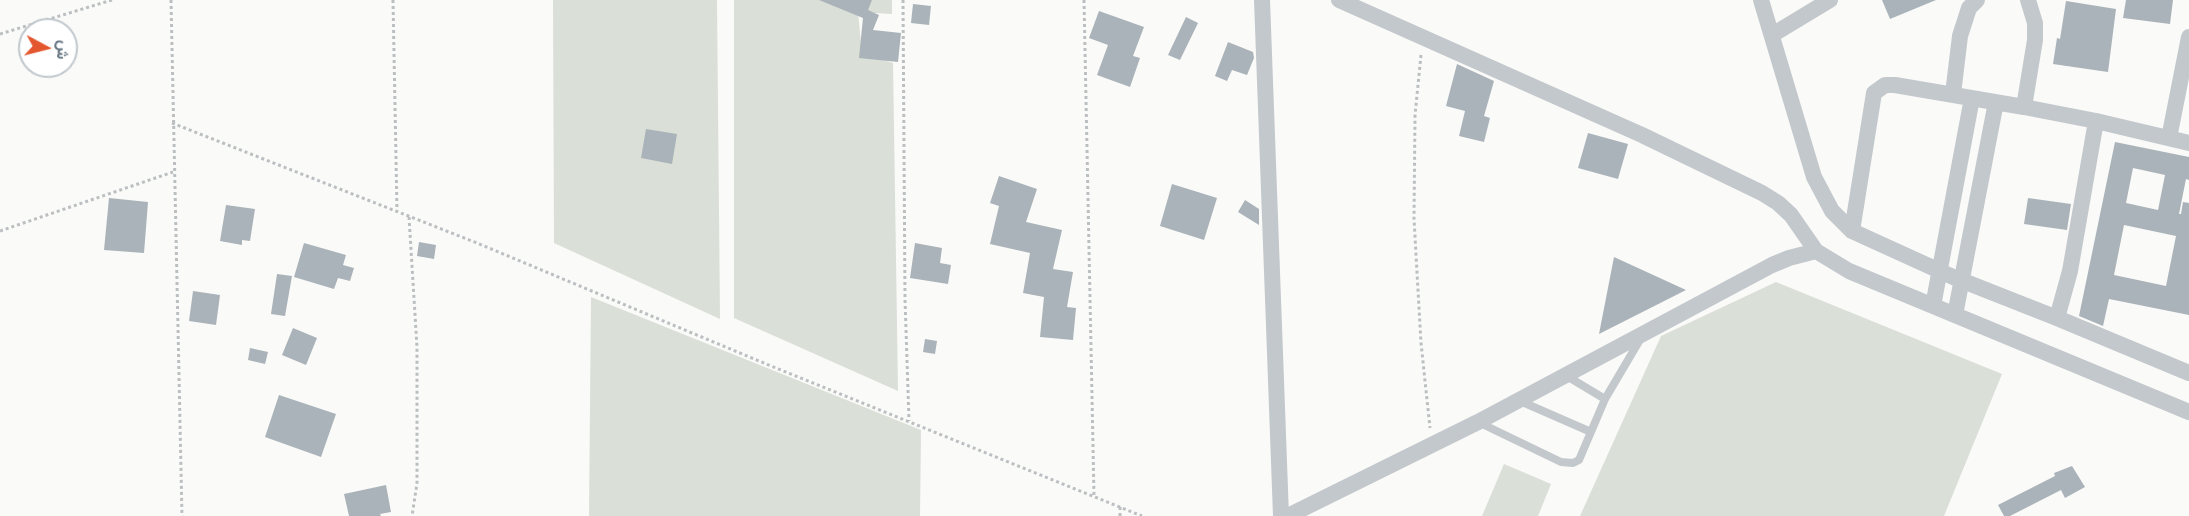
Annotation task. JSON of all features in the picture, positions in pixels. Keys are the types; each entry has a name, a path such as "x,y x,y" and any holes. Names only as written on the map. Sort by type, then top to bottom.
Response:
{"street":[{"path":"1262,0 1281,516"},
{"path":"1339,0 1642,135 1762,193 1791,215 1816,251 1849,270 2189,412"},
{"path":"1761,0 1814,177 1832,211 1852,231 1962,280 2189,373"},
{"path":"1772,34 1830,0"},
{"path":"2024,107 2035,40 2035,23 2028,0"},
{"path":"1953,94 1960,36 1969,3"},
{"path":"2169,138 2189,37"},
{"path":"1852,231 1874,93 1885,85 2024,107 2189,143"},
{"path":"1933,306 1972,98"},
{"path":"1955,315 1996,102"},
{"path":"2057,318 2070,271 2096,121"},
{"path":"1288,516 1478,422 1772,265 1816,251"}],"lane":[{"path":"1478,422 1561,462 1579,460 1605,399 1642,335"},
{"path":"1565,375 1605,399"},
{"path":"1518,400 1591,432"}],"path":[{"path":"0,34 112,0"},
{"path":"171,0 182,516"},
{"path":"393,0 397,212"},
{"path":"903,0 905,299 909,422"},
{"path":"1084,0 1094,496"},
{"path":"1423,37 1415,115 1414,219 1421,344 1432,445"},
{"path":"172,123 397,212 1142,516"},
{"path":"0,231 173,172"},
{"path":"409,217 417,347 417,483 411,516"},
{"path":"1120,507 1120,516"}],"shaded area":[{"path":"553,0 717,0 720,319 554,243"},
{"path":"734,0 892,0 892,14 858,12 862,54 893,63 898,391 734,318"},
{"path":"1776,282 2002,374 1944,516 1580,516 1661,336"},
{"path":"591,297 921,430 920,516 589,516"},
{"path":"1504,464 1551,484 1538,516 1482,516"}],"building":[{"path":"819,0 872,0 868,10 879,15 873,30 901,33 898,62 859,58 863,18"},
{"path":"1882,0 1936,0 1890,19"},
{"path":"2126,0 2173,0 2170,24 2123,18"},
{"path":"2066,1 2116,9 2108,72 2053,64 2057,38 2060,39"},
{"path":"913,4 931,6 929,25 911,23"},
{"path":"1099,11 1144,27 1133,56 1140,58 1130,87 1097,75 1108,45 1089,38"},
{"path":"1186,17 1198,23 1180,60 1168,55"},
{"path":"1228,42 1253,52 1254,58 1247,75 1232,70 1227,81 1215,76"},
{"path":"1457,64 1494,81 1484,116 1490,118 1484,142 1459,136 1465,111 1446,106"},
{"path":"646,129 677,134 672,164 641,158"},
{"path":"1588,133 1628,144 1618,179 1578,168"},
{"path":"2115,142 2189,157 2189,180 2186,179 2179,214 2181,214 2183,202 2189,203 2189,315 2109,299 2103,326 2079,316","holes":["2133,168 2165,175 2158,210 2126,203","2124,225 2176,236 2166,286 2114,275"]},
{"path":"999,176 1037,189 1026,222 1062,230 1053,269 1073,272 1067,307 1076,308 1073,340 1040,337 1044,297 1023,293 1030,253 990,244 999,206 990,203"},
{"path":"1172,184 1217,198 1204,240 1160,226"},
{"path":"109,198 148,202 144,253 104,250"},
{"path":"2028,198 2071,204 2067,230 2024,224"},
{"path":"1245,200 1259,209 1259,225 1238,212"},
{"path":"226,205 255,209 250,241 242,240 242,245 220,241"},
{"path":"419,242 436,245 434,259 417,256"},
{"path":"304,243 346,255 343,265 354,268 350,281 338,278 334,289 294,277"},
{"path":"915,243 942,248 940,263 951,265 948,284 910,278"},
{"path":"1614,257 1686,290 1599,334"},
{"path":"277,274 292,276 285,316 271,314"},
{"path":"193,291 220,295 216,325 189,321"},
{"path":"293,328 317,338 306,365 282,355"},
{"path":"925,339 937,341 935,354 923,352"},
{"path":"250,348 268,352 265,364 248,360"},
{"path":"279,395 336,414 321,457 265,437"},
{"path":"2072,466 2085,487 2065,498 2061,490 2010,516 2004,516 1998,505 2055,476 2054,473"},
{"path":"386,485 391,512 380,514 381,516 349,516 344,494"}]}
